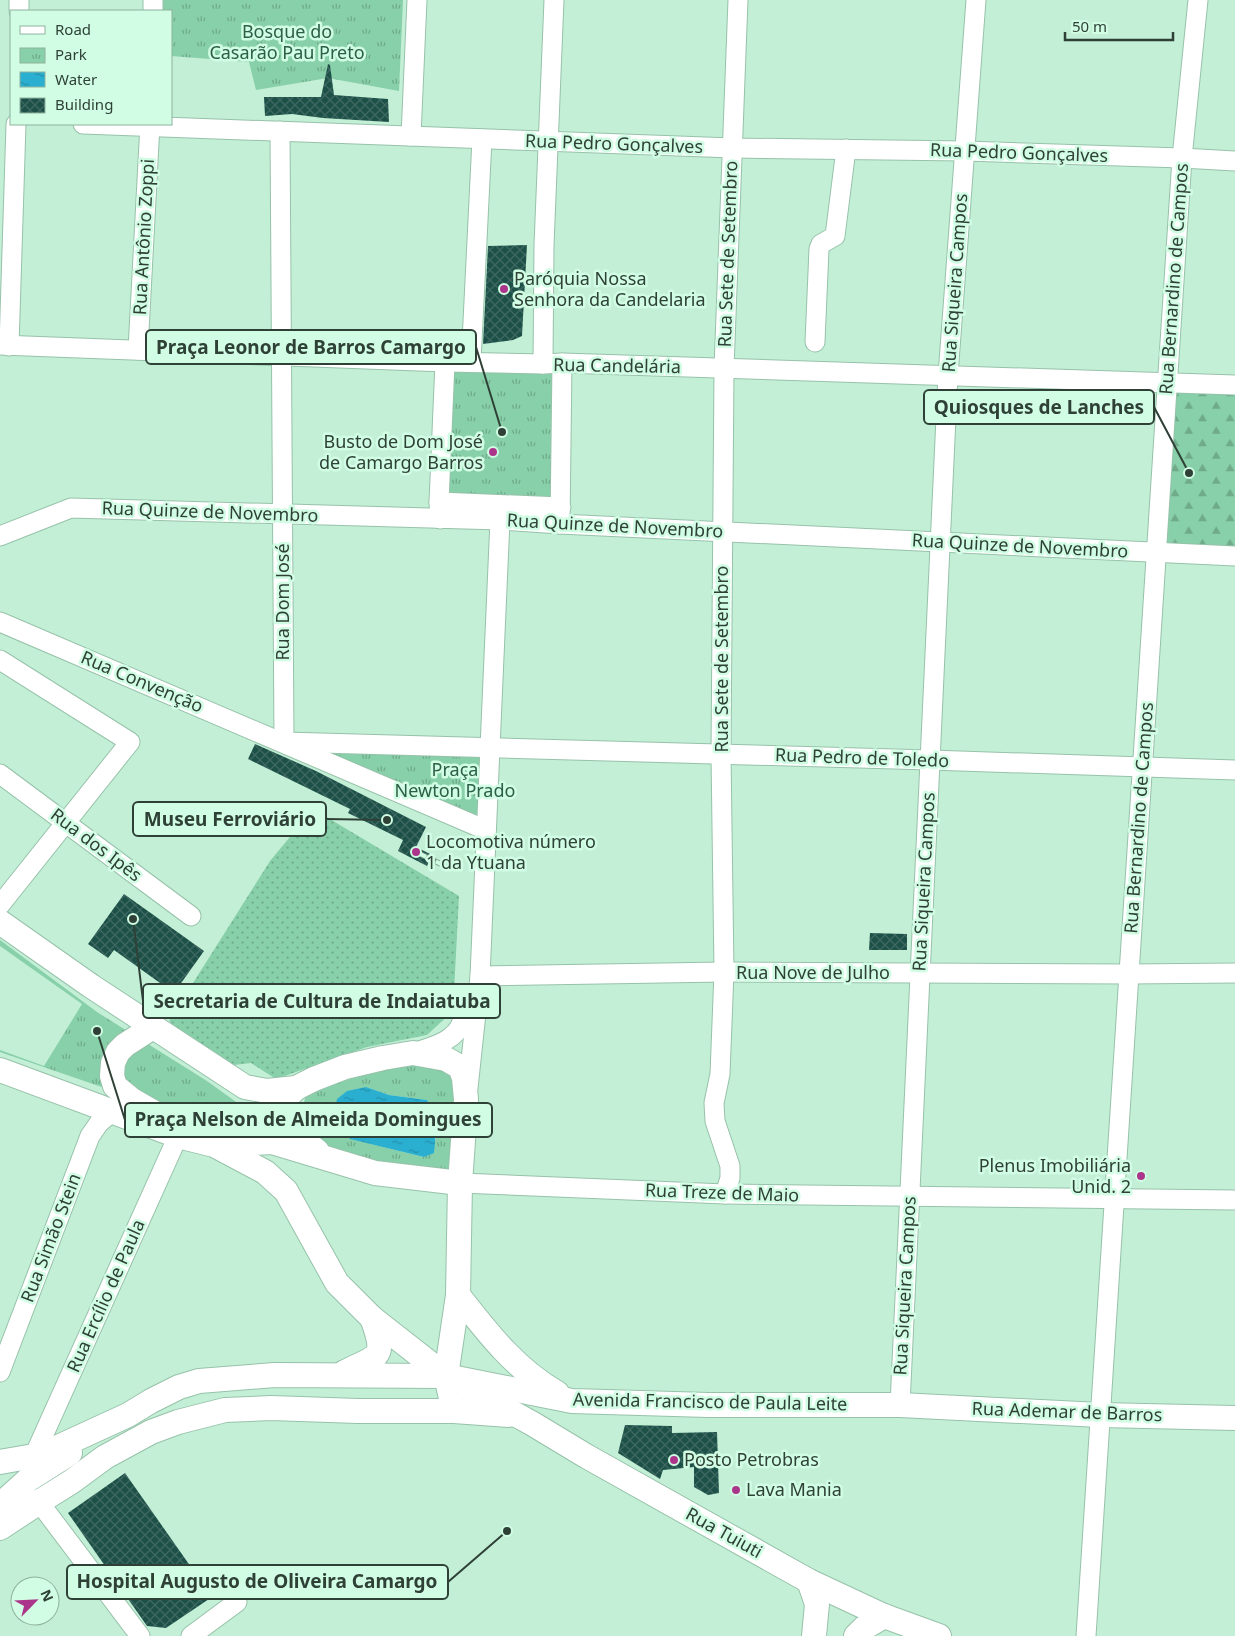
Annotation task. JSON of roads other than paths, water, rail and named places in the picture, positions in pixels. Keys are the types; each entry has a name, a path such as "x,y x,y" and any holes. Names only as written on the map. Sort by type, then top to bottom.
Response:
{"main road":[{"path":"0,922 91,986 245,1087 267,1091 296,1088 345,1067 413,1053 446,1059 460,1067 464,1078 466,1099 460,1183 458,1295 446,1376 454,1411"},
{"path":"153,1027 125,1045 118,1052 113,1063 112,1076 115,1086 150,1112 214,1145"},
{"path":"0,1070 178,1136 214,1145"},
{"path":"296,1088 284,1101 281,1114 296,1134 327,1158"},
{"name":"Rua Treze de Maio","path":"214,1145 272,1142 375,1173 460,1183"},
{"name":"Rua Tuiuti","path":"214,1145 266,1172 286,1191 337,1283 372,1318 446,1376 809,1581 884,1616 939,1636"},
{"path":"458,1295 512,1360 543,1385 572,1401"},
{"path":"340,1375 373,1359 380,1350 379,1337 372,1318"},
{"name":"Avenida Francisco de Paula Leite","path":"0,1462 34,1456 54,1449 128,1415 179,1387 198,1382 275,1375 446,1376 572,1401 708,1405 900,1405"},
{"name":"Rua Ademar de Barros","path":"900,1405 1235,1418"},
{"path":"1,1510 38,1502 71,1482 105,1457 151,1432 178,1422 225,1410 271,1408 358,1411 454,1411 516,1415"},
{"path":"1,1510 29,1480 128,1415"},
{"path":"809,1581 818,1604 814,1636"},
{"path":"856,1636 864,1628 884,1616"}],"street":[{"path":"411,136 417,0"},
{"path":"543,364 544,245 554,0"},
{"name":"Rua Sete de Setembro","path":"725,1194 730,1178 730,1166 715,1121 714,1104 720,1074 724,972 721,754 724,368 738,0"},
{"name":"Rua Siqueira Campos","path":"900,1405 948,375 976,0"},
{"name":"Rua Bernardino de Campos","path":"1086,1636 1182,158 1198,0"},
{"path":"5,345 16,125"},
{"name":"Rua Pedro Gonçalves","path":"150,125 733,148 965,151 1182,158 1235,162"},
{"name":"Rua Antônio Zoppi","path":"138,350 150,125"},
{"name":"Rua Dom José","path":"280,131 284,742"},
{"path":"471,362 482,139"},
{"path":"816,342 819,249 821,244 834,236 846,149"},
{"name":"Rua Candelária","path":"5,345 445,362 562,363 1235,385"},
{"path":"445,362 440,510 560,516 562,363"},
{"name":"Rua Quinze de Novembro","path":"0,536 72,508 283,515 440,510 500,520 560,516 722,531 1235,556"},
{"path":"466,1099 480,976 500,520"},
{"name":"Rua Convenção","path":"0,622 284,742"},
{"path":"0,906 130,742 1,663"},
{"path":"284,742 490,748"},
{"path":"284,742 486,830"},
{"name":"Rua Pedro de Toledo","path":"490,748 1235,770"},
{"name":"Rua dos Ipês","path":"0,774 191,916"},
{"name":"Rua Nove de Julho","path":"480,976 724,972 1235,973"},
{"path":"413,1053 444,1042 454,1034 462,1022 467,986 480,976"},
{"name":"Rua Simão Stein","path":"0,1372 90,1136 99,1123 112,1112"},
{"name":"Rua Ercílio de Paula","path":"34,1456 178,1136"},
{"name":"Rua Treze de Maio","path":"460,1183 725,1194 1235,1200"},
{"path":"38,1502 140,1636"},
{"path":"190,1636 237,1602"}],"water":[{"path":"366,1087 389,1095 427,1100 435,1119 434,1153 424,1157 350,1139 344,1130 334,1124 337,1099 347,1091"}],"railway":[{"path":"416,852 445,866"}],"place":[{"name":"Paróquia Nossa Senhora da Candelaria","path":"504,289"},
{"name":"Praça Leonor de Barros Camargo","path":"502,432"},
{"name":"Busto de Dom José de Camargo Barros","path":"493,452"},
{"name":"Quiosques de Lanches","path":"1189,473"},
{"name":"Museu Ferroviário","path":"387,820"},
{"name":"Locomotiva número 1 da Ytuana","path":"416,852"},
{"name":"Secretaria de Cultura de Indaiatuba","path":"133,919"},
{"name":"Praça Nelson de Almeida Domingues","path":"97,1031"},
{"name":"Plenus Imobiliária Unid. 2","path":"1141,1176"},
{"name":"Posto Petrobras","path":"674,1460"},
{"name":"Lava Mania","path":"736,1490"},
{"name":"Hospital Augusto de Oliveira Camargo","path":"507,1531"}],"park label":[{"name":"Bosque do Casarão Pau Preto","path":"287,42"},
{"name":"Praça Newton Prado","path":"455,780"}]}
